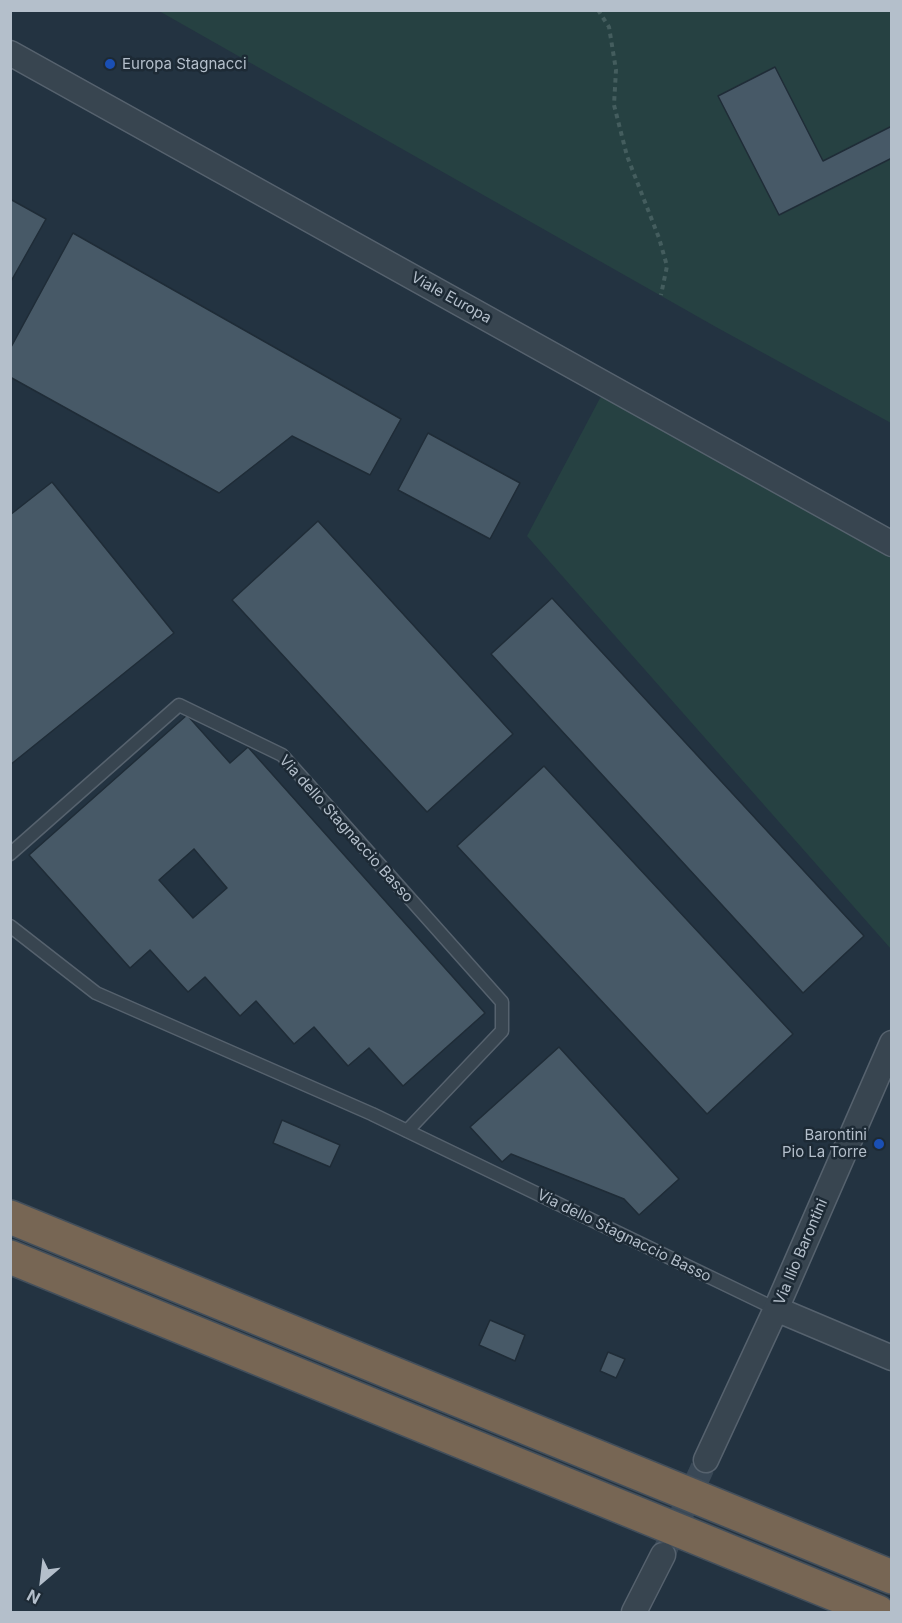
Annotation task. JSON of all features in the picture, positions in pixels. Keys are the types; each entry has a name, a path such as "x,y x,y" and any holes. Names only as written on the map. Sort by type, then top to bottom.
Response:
{"highway":[{"path":"10,1217 891,1577"},
{"path":"10,1257 878,1612"}],"street":[{"name":"Viale Europa","path":"10,53 891,544"},
{"name":"Via Ilio Barontini","path":"706,1460 776,1309 891,1043"},
{"path":"776,1309 891,1358"},
{"path":"634,1612 663,1555"}],"lane":[{"name":"Via dello Stagnaccio Basso","path":"10,854 179,705 282,755 502,1002 502,1031 407,1131"},
{"name":"Via dello Stagnaccio Basso","path":"10,927 96,993 407,1131 776,1309"}],"path":[{"path":"598,10 609,27 616,69 614,105 627,156 659,238 667,266 661,295"}],"green space":[{"path":"159,11 891,11 891,423 716,327"},
{"path":"607,385 891,544 891,949 527,536"}],"building":[{"path":"775,67 823,161 892,126 892,158 779,215 718,96"},
{"path":"10,199 46,219 10,283"},
{"path":"73,233 401,419 370,475 292,436 219,493 10,377 10,349"},
{"path":"428,433 520,483 490,539 398,490"},
{"path":"52,482 174,633 10,765 10,515"},
{"path":"318,521 513,734 427,812 232,600"},
{"path":"552,598 864,936 803,993 491,654"},
{"path":"187,715 230,763 248,747 485,1013 403,1086 369,1048 348,1066 314,1027 294,1044 256,1001 240,1016 205,977 188,992 150,950 130,968 29,855","holes":["194,849 227,888 193,918 159,880"]},
{"path":"544,766 793,1034 707,1114 457,846"},
{"path":"559,1047 679,1179 639,1215 624,1199 511,1154 502,1162 470,1127"},
{"path":"282,1120 340,1145 330,1167 273,1143"},
{"path":"490,1320 525,1335 515,1361 479,1345"},
{"path":"608,1352 625,1359 616,1378 600,1371"}],"tunnel":[{"path":"663,1555 706,1460"}],"place":[{"name":"Europa Stagnacci","path":"110,64"},
{"name":"Barontini Pio La Torre","path":"879,1144"}]}
